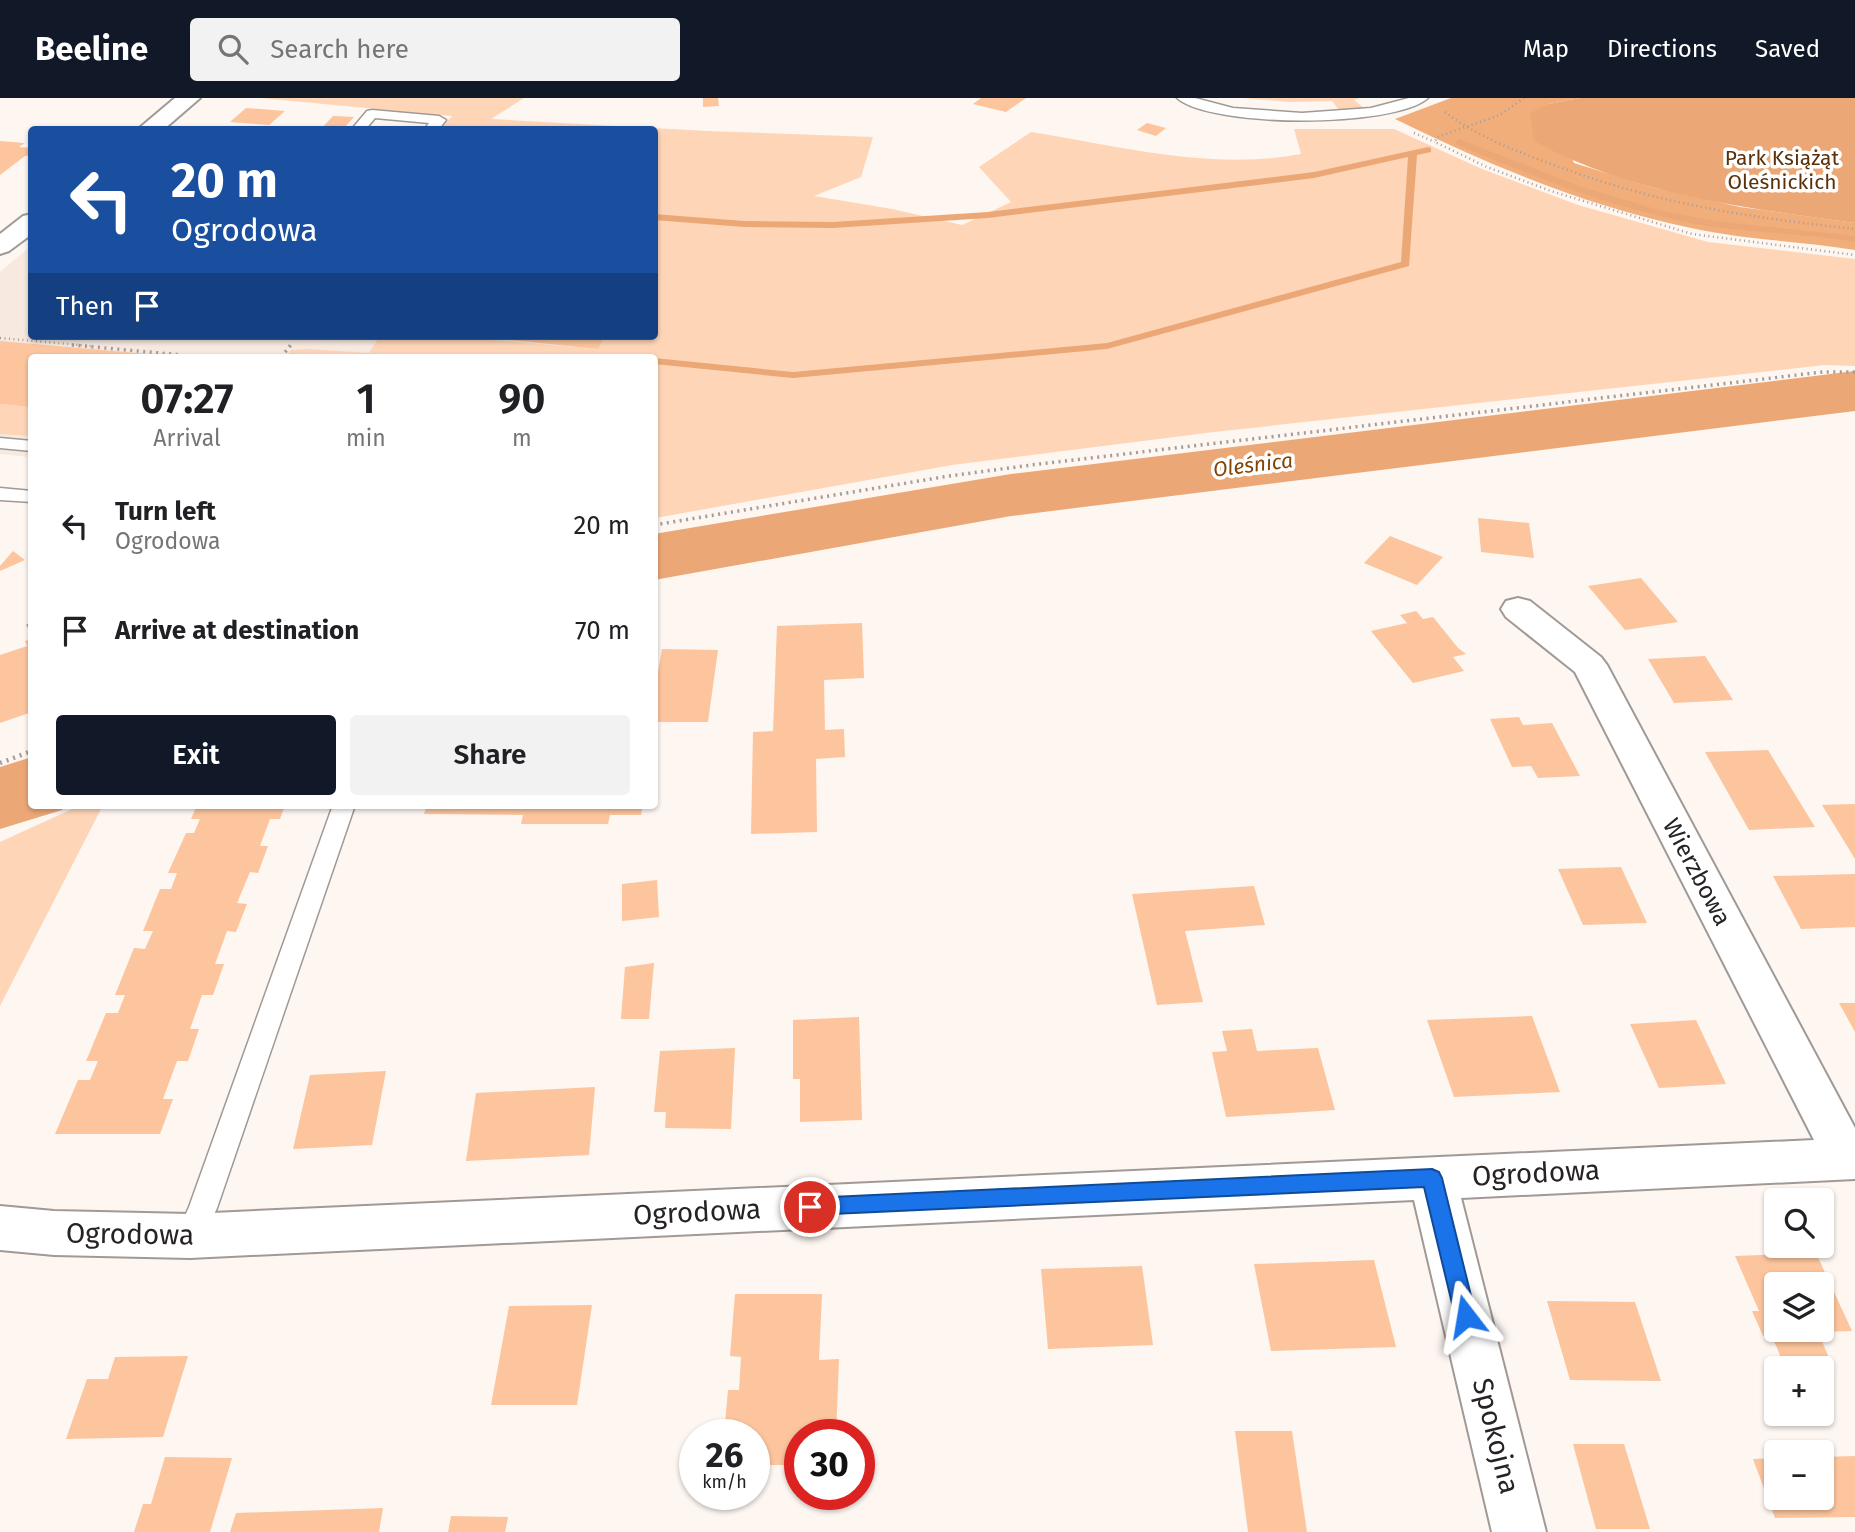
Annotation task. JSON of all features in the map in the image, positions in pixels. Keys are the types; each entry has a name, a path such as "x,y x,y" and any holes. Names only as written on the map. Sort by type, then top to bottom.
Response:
{"street":[{"path":"153,126 189,98"},
{"name":"Wierzbowa","path":"1518,609 1589,665 1852,1159"},
{"name":"Ogrodowa","path":"0,1228 54,1233 190,1236 1852,1159"},
{"name":"Spokojna","path":"1432,1178 1520,1532"}],"lane":[{"path":"1184,98 1199,105 1227,110 1320,116 1375,111 1421,98"},
{"path":"361,126 372,114 439,120 434,126"},
{"path":"0,443 28,446"},
{"path":"0,494 28,498"},
{"path":"190,1236 204,1208 343,809"}],"path":[{"path":"1524,98 1500,115 1437,137 1435,142 1487,167 1610,211 1692,234 1855,256"},
{"path":"1444,111 1465,128 1581,176 1647,196 1698,208 1855,229"},
{"path":"0,338 161,354"},
{"path":"283,354 292,343"},
{"path":"658,524 949,475 1782,377 1855,372"},
{"path":"0,763 28,752"}],"shaded area":[{"path":"260,98 524,98 491,119 617,126 443,126 452,116"},
{"path":"1243,98 1360,98 1354,100 1364,108 1339,110 1332,101 1290,102"},
{"path":"1451,98 1580,98 1549,104 1574,163 1654,188 1740,207 1855,223 1855,250 1711,232 1615,209 1503,168 1395,119"},
{"name":"Park Książąt Oleśnickich","path":"1580,98 1855,98 1855,223 1731,205 1650,187 1571,159 1534,141 1530,113 1549,104"},
{"path":"658,128 873,137 861,177 814,196 892,209 962,225 1011,202 979,167 1031,132 1166,155 1234,160 1301,154 1294,129 1394,129 1482,169 1578,205 1708,242 1855,259 1855,366 1825,365 1214,432 952,465 658,517 658,354 288,354 291,350 309,349 369,353 377,340 494,340 597,349 603,340 658,340"},
{"path":"28,249 28,340 639,340 634,354 28,354 28,457 0,454 0,272"},
{"path":"0,404 28,407 28,436 0,434"},
{"path":"72,809 101,809 0,1006 0,842"}],"building":[{"path":"703,98 718,98 719,106 703,107"},
{"path":"981,98 1026,98 1006,112 973,104"},
{"path":"246,108 285,111 269,125 230,122"},
{"path":"333,116 354,117 346,126 324,126"},
{"path":"1147,123 1166,128 1156,136 1137,130"},
{"path":"0,141 25,143 19,147 28,148 28,156 0,175"},
{"path":"510,340 603,340 598,349"},
{"path":"0,341 148,354 28,354 28,407 0,404"},
{"path":"1478,518 1529,523 1534,558 1481,552"},
{"path":"1390,536 1443,557 1417,585 1364,563"},
{"path":"13,551 25,560 0,571 0,566"},
{"path":"1641,578 1678,622 1625,630 1588,586"},
{"path":"1416,611 1423,619 1433,617 1466,654 1453,657 1464,671 1413,683 1371,631 1407,623 1400,615"},
{"path":"862,623 864,678 824,680 825,730 844,729 845,757 816,759 817,832 751,834 753,732 773,731 777,626"},
{"path":"28,640 28,713 0,723 0,655 27,646 25,641"},
{"path":"662,649 718,650 708,722 658,722 658,672"},
{"path":"1705,656 1733,700 1674,703 1648,659"},
{"path":"1519,717 1523,725 1552,723 1580,776 1538,778 1531,766 1512,767 1490,719"},
{"path":"1768,750 1815,827 1749,830 1705,752"},
{"path":"1855,804 1855,859 1822,805"},
{"path":"195,809 284,809 280,819 270,819 260,846 268,846 258,873 250,872 237,903 247,904 236,932 227,931 215,964 224,964 213,995 202,995 190,1029 199,1029 188,1061 177,1061 163,1099 173,1099 160,1134 55,1134 78,1080 90,1080 98,1061 86,1061 106,1013 118,1013 125,995 115,995 134,948 145,949 153,931 143,931 160,889 171,889 177,873 168,873 186,833 194,833 200,819 191,819"},
{"path":"426,809 642,809 641,815 610,815 608,824 521,824 523,815 424,814"},
{"path":"1621,867 1647,923 1583,925 1558,869"},
{"path":"1855,874 1855,927 1801,929 1773,876"},
{"path":"657,880 659,917 622,921 622,884"},
{"path":"1254,886 1265,925 1185,931 1203,1002 1157,1005 1132,894"},
{"path":"654,963 649,1019 621,1019 625,967"},
{"path":"1839,1003 1855,1003 1855,1032"},
{"path":"1532,1016 1560,1092 1454,1097 1427,1020"},
{"path":"859,1017 862,1120 800,1122 800,1079 793,1079 793,1020"},
{"path":"1696,1020 1726,1084 1659,1088 1630,1024"},
{"path":"1252,1029 1257,1051 1318,1048 1335,1110 1226,1117 1212,1052 1227,1051 1222,1031"},
{"path":"735,1048 731,1129 665,1128 666,1112 654,1112 660,1051"},
{"path":"386,1071 372,1145 293,1149 310,1075"},
{"path":"595,1087 589,1155 466,1161 476,1093"},
{"path":"1735,1256 1818,1258 1825,1272 1764,1272 1764,1336 1752,1311 1759,1311"},
{"path":"1374,1260 1396,1347 1271,1351 1254,1264"},
{"path":"1142,1266 1153,1345 1048,1349 1041,1269"},
{"path":"1834,1292 1852,1331 1834,1332"},
{"path":"735,1294 822,1294 819,1360 839,1359 837,1419 784,1419 784,1465 770,1465 770,1419 725,1419 728,1390 739,1390 741,1357 730,1356"},
{"path":"1547,1301 1635,1302 1661,1381 1570,1380"},
{"path":"592,1305 577,1405 491,1405 509,1306"},
{"path":"1774,1342 1822,1342 1828,1356 1780,1356"},
{"path":"188,1356 163,1437 66,1439 87,1379 108,1379 115,1357"},
{"path":"1235,1431 1292,1431 1307,1532 1248,1532"},
{"path":"1573,1444 1624,1444 1650,1529 1596,1529"},
{"path":"1855,1456 1855,1517 1775,1518 1772,1510 1834,1510 1834,1457"},
{"path":"165,1457 232,1458 210,1532 134,1532 143,1504 151,1504"},
{"path":"1753,1459 1764,1459 1764,1488"},
{"path":"383,1508 379,1532 230,1532 236,1513"},
{"path":"451,1516 508,1517 505,1532 448,1532"}],"waterway":[{"path":"1459,142 1576,188 1665,215 1716,224 1855,239"},
{"path":"1413,153 1428,150"},
{"path":"658,217 744,224 833,225 988,215 1314,175 1413,153"},
{"path":"658,361 793,375 1107,346 1406,264 1413,153"},
{"name":"Oleśnica","path":"658,556 1011,495 1855,391"},
{"name":"Oleśnica","path":"0,798 28,789"}],"route":[{"path":"810,1207 1432,1178 1466,1316"}]}
